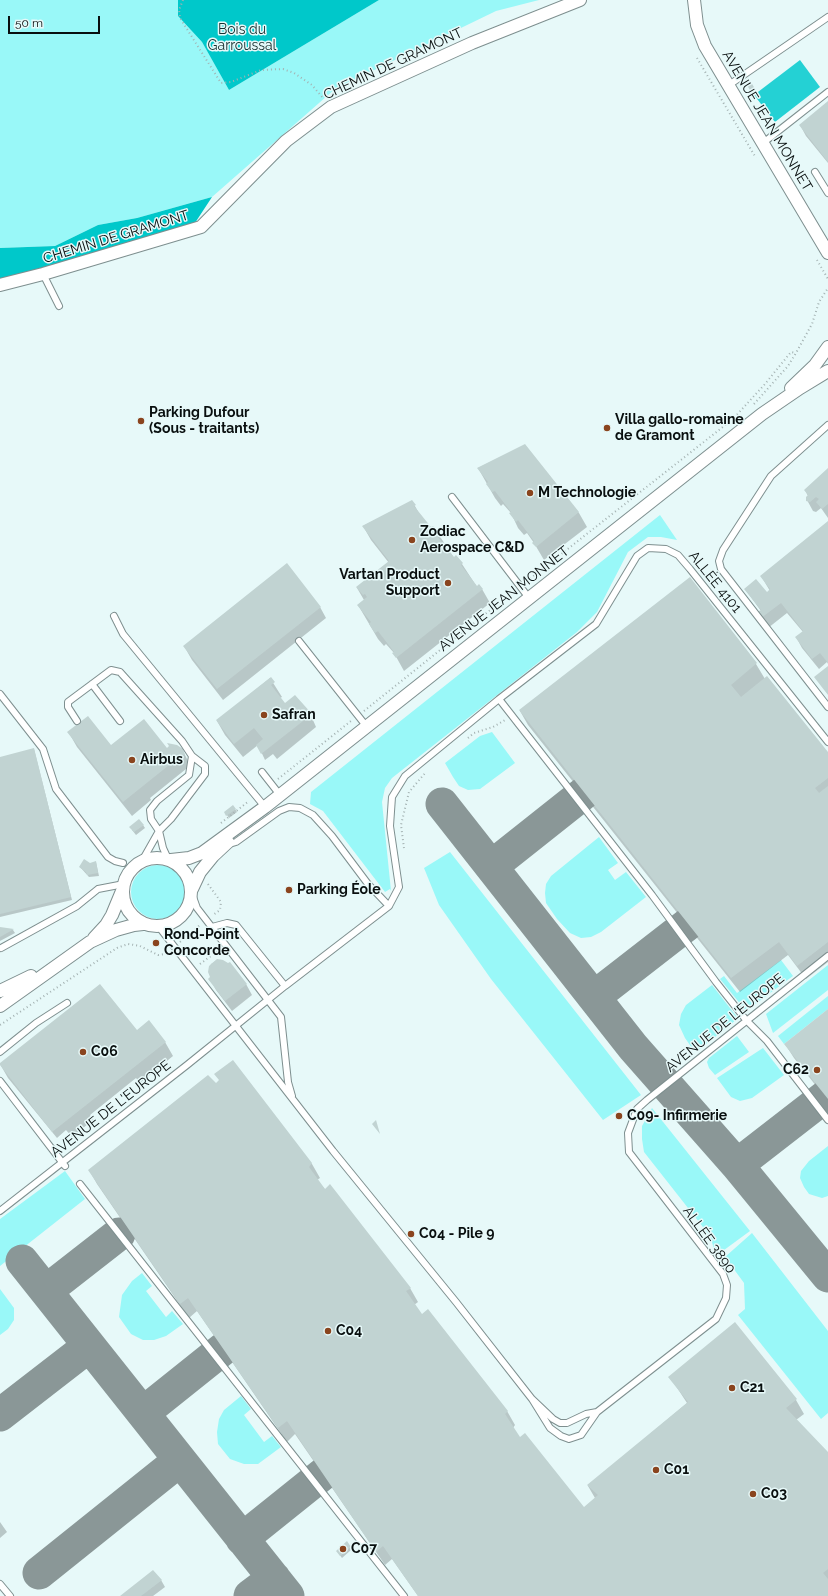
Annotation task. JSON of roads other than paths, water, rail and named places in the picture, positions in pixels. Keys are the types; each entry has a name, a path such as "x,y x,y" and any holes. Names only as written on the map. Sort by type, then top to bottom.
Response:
{"street":[{"name":"CHEMIN DE GRAMONT","path":"0,285 43,274 201,227 286,141 331,108 472,43 580,0"},
{"name":"AVENUE JEAN MONNET","path":"694,0 695,15 701,36 828,253"},
{"name":"AVENUE JEAN MONNET","path":"762,414 815,365 828,347"},
{"name":"AVENUE JEAN MONNET","path":"170,860 190,858 202,852 265,807 762,414 828,371"},
{"name":"AVENUE JEAN MONNET","path":"192,892 200,872 212,856 265,807"},
{"path":"0,1006 90,942 116,930 134,924 159,927 169,925 178,920 185,913 190,904 192,892 190,882 183,869 170,860 160,858 142,861 131,870 112,915 106,925 90,942"},
{"path":"123,887 123,898 126,906 133,916 143,924"},
{"path":"0,991 59,963"}],"lane":[{"path":"729,85 828,17"},
{"path":"763,143 828,92"},
{"path":"815,172 828,193"},
{"path":"43,274 59,306"},
{"path":"828,425 771,476 723,550 719,560 721,569 828,707"},
{"path":"452,497 530,598"},
{"name":"ALLÉE 4101","path":"389,906 399,887 390,826 392,797 405,776 498,699 596,624 637,556 648,548 666,549 678,555 828,742"},
{"path":"114,616 123,634 265,807"},
{"path":"299,641 367,727"},
{"path":"77,721 68,707 68,702 111,670 120,672 182,741 192,756 206,766 205,774 171,820 159,831 142,861"},
{"path":"92,684 120,721"},
{"path":"0,694 43,749 56,789 108,857 123,863"},
{"path":"498,699 652,894 716,982 746,1020 767,1041 828,1120"},
{"path":"170,860 163,848 159,831 152,819 150,810 157,801 189,774 192,756"},
{"path":"262,772 280,795"},
{"path":"224,845 236,842 279,811 289,807 300,808 313,815 332,836 368,884 389,906"},
{"path":"1,948 77,906 98,889 123,887"},
{"path":"192,892 197,908 281,1017 288,1082 294,1101"},
{"name":"AVENUE DE L'EUROPE","path":"0,1211 64,1164 235,1025 389,906"},
{"path":"212,927 227,923 236,925 285,986"},
{"path":"159,927 294,1101 532,1399 550,1428 561,1436 569,1439 581,1435 598,1412"},
{"name":"AVENUE DE L'EUROPE","path":"637,1110 746,1020 828,956"},
{"path":"0,1052 36,1023 67,1003"},
{"path":"0,1082 64,1164"},
{"name":"ALLÉE 3890","path":"598,1412 716,1318 726,1298 727,1285 723,1274 630,1152 628,1133 637,1110"},
{"path":"80,1184 404,1596"},
{"path":"532,1399 553,1419 560,1423 567,1423 586,1414 598,1412"},
{"path":"0,1584 10,1596"}],"place":[{"name":"Parking Dufour (Sous - traitants)","path":"141,421"},
{"name":"Villa gallo-romaine de Gramont","path":"607,428"},
{"name":"M Technologie","path":"530,493"},
{"name":"Zodiac Aerospace C&D","path":"412,540"},
{"name":"Vartan Product Support","path":"448,583"},
{"name":"Safran","path":"264,715"},
{"name":"Airbus","path":"132,760"},
{"name":"Parking Éole","path":"289,890"},
{"name":"Rond-Point Concorde","path":"156,943"},
{"name":"C06","path":"83,1052"},
{"name":"C62","path":"817,1070"},
{"name":"C09- Infirmerie","path":"619,1116"},
{"name":"C04 - Pile 9","path":"411,1234"},
{"name":"C04","path":"328,1331"},
{"name":"C21","path":"732,1388"},
{"name":"C01","path":"656,1470"},
{"name":"C03","path":"753,1494"},
{"name":"C07","path":"343,1549"}],"park label":[{"name":"Bois du Garroussal","path":"242,38"}]}
